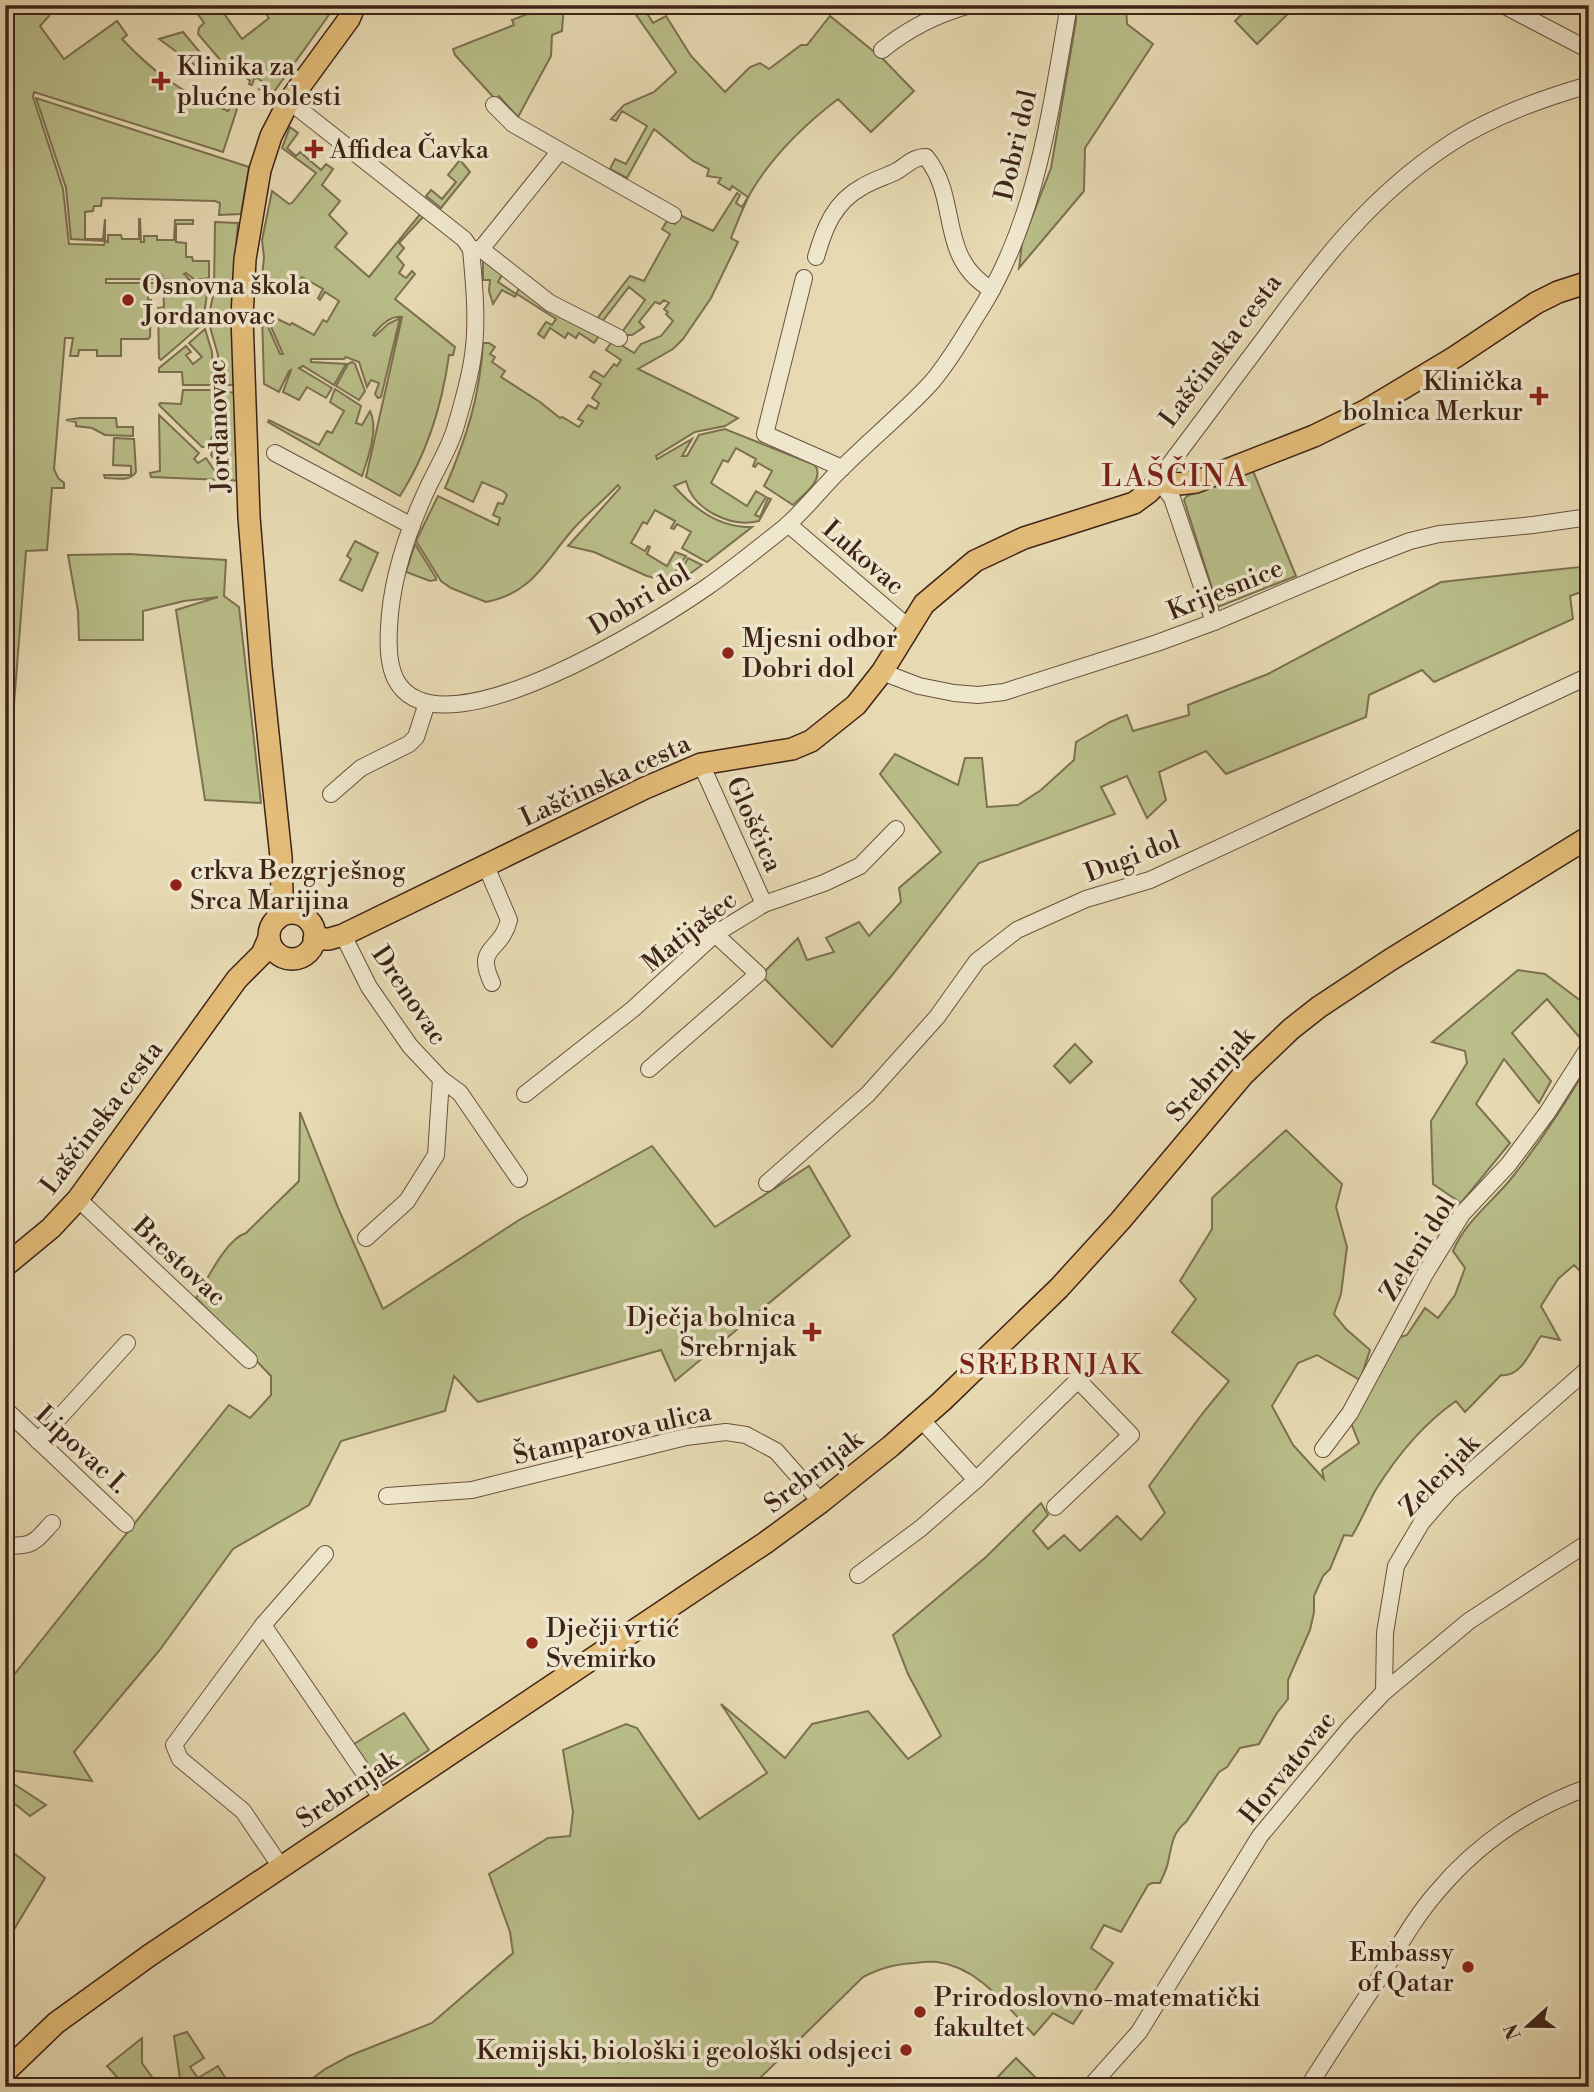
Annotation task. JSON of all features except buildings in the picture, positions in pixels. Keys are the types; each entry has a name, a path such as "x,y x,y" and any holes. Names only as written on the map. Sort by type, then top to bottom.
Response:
{"main road":[{"name":"Jordanovac","path":"273,928 282,893 281,857 250,517 242,317 245,259 260,170 271,136 289,101 352,12 368,5"},
{"path":"1159,481 1180,484 1196,482 1323,432 1412,383 1548,296 1589,282"},
{"name":"Laščinska cesta","path":"314,939 343,935 645,788 701,764 792,749 811,741 856,705 882,672 908,627 936,592 975,561 1024,538 1134,503 1159,481"},
{"name":"Srebrnjak","path":"5,2072 56,2023 88,1998 765,1544 821,1502 921,1419 1066,1280 1120,1221 1243,1075 1291,1030 1319,1007 1379,967 1589,837"},
{"name":"Jordanovac","path":"281,857 294,903 301,916"},
{"path":"288,914 301,916 311,924 314,939 307,953 295,959 286,958 274,950 273,928 288,914"},
{"name":"Laščinska cesta","path":"5,1266 51,1228 78,1199 229,990 245,969 262,954 273,928"},
{"name":"Laščinska cesta","path":"229,990 263,967 286,958"}],"street":[{"path":"882,50 905,32 930,19 970,5"},
{"name":"Dobri dol","path":"427,703 452,705 485,700 516,690 593,656 706,588 788,524 932,382 992,290 1010,256 1044,149 1069,5"},
{"path":"1503,5 1589,50"},
{"name":"Laščinska cesta","path":"1159,481 1330,251 1399,182 1449,145 1485,125 1551,96 1589,85"},
{"path":"289,101 476,249 550,303 620,338"},
{"path":"494,105 513,124 673,215"},
{"path":"331,794 361,768 409,744 416,737 427,703 409,695 398,685 392,671 388,641 390,601 412,526 454,433 473,355 476,249 559,152"},
{"path":"816,257 823,231 835,209 860,188 898,170 917,157 926,157 934,167 956,249 964,266 975,281 992,290"},
{"path":"804,278 765,434 842,468"},
{"path":"275,453 412,526"},
{"path":"1159,481 1172,498 1214,622"},
{"name":"Krijesnice","path":"882,672 919,686 954,693 978,695 1004,692 1214,622 1410,541 1439,534 1589,517"},
{"name":"Lukovac","path":"788,524 908,627"},
{"name":"Dugi dol","path":"767,1183 868,1094 937,1017 977,961 1017,930 1086,900 1150,880 1589,676"},
{"name":"Gloščica","path":"701,764 764,904"},
{"name":"Matijašec","path":"524,1094 633,1009 715,934 764,904 824,883 860,866 896,829"},
{"path":"486,866 509,920 503,935 485,960 492,983"},
{"path":"649,1069 758,974 715,934"},
{"name":"Drenovac","path":"343,935 369,987 410,1046 441,1079 460,1093 519,1179"},
{"name":"Zeleni dol","path":"1323,1449 1350,1413 1425,1274 1462,1213 1516,1154 1547,1113 1589,1047"},
{"name":"Drenovac","path":"366,1238 407,1201 436,1155 441,1079"},
{"name":"Brestovac","path":"78,1199 249,1360"},
{"path":"37,1441 127,1343"},
{"name":"Zelenjak","path":"1384,1692 1385,1633 1396,1566 1422,1522 1450,1491 1589,1368"},
{"path":"858,1575 921,1528 976,1480 1078,1380 1131,1435 1055,1507"},
{"name":"Lipovac I.","path":"5,1409 126,1524"},
{"path":"921,1419 976,1480"},
{"name":"Štamparova ulica","path":"387,1496 472,1490 686,1437 726,1432 746,1435 776,1451 821,1502"},
{"path":"5,1548 13,1544 33,1542 52,1523"},
{"name":"Horvatovac","path":"1090,2087 1139,2032 1260,1836 1349,1729 1384,1692 1469,1621 1589,1542"},
{"path":"281,1867 248,1816 180,1759 174,1745 263,1625 325,1554"},
{"path":"263,1625 382,1799"},
{"path":"1308,2087 1423,1910 1442,1886 1480,1849 1518,1821 1589,1787"}],"green space":[{"path":"5,5 51,5 49,16 40,26 64,59 117,21 127,35 122,39 158,73 183,90 212,104 228,111 231,106 237,109 223,152 34,92 33,97 63,189 69,244 104,245 105,241 108,242 108,235 121,235 122,239 139,239 139,219 141,242 144,242 144,236 157,236 157,240 174,240 175,220 193,220 193,224 176,224 176,242 186,243 186,257 192,257 193,261 209,261 209,278 195,280 186,273 184,274 190,280 163,279 162,275 161,279 106,279 106,283 159,283 159,293 148,294 148,300 151,300 150,337 121,339 121,356 97,356 97,350 79,350 78,356 70,356 73,338 65,338 54,469 64,483 64,488 52,488 47,550 26,551 9,768 5,768"},
{"path":"218,5 242,39 269,18 260,5 336,5 271,96 259,89 263,83 258,78 254,79 252,85 249,84 250,81 236,67 238,64 235,61 228,69 198,34 204,23 193,7"},
{"path":"550,5 564,5 562,31 552,35 551,56 518,117 499,96 495,99 455,55 453,49 514,25 512,20"},
{"path":"642,5 653,23 666,16 691,56 725,92 750,67 760,63 769,69 801,45 807,45 830,16 883,59 914,91 871,132 838,99 790,141 760,178 748,198 731,238 738,242 711,298 673,349 638,369 738,418 725,426 695,432 656,456 657,459 692,439 682,456 687,456 699,435 725,429 815,465 817,476 812,487 793,505 764,486 772,471 758,463 753,466 756,459 736,448 728,462 723,460 711,483 747,506 756,491 766,497 755,515 760,517 768,498 771,499 759,521 748,522 725,519 705,508 696,500 686,481 674,486 709,516 730,524 752,527 707,562 682,548 691,532 677,524 674,529 671,528 675,521 655,510 647,524 643,522 631,543 645,551 650,547 647,554 667,566 675,552 686,556 674,574 678,576 688,558 702,565 676,584 647,576 594,552 568,546 620,488 618,485 575,527 528,583 502,598 486,602 451,588 441,581 416,541 438,496 498,525 500,518 493,515 498,503 503,504 507,495 503,491 482,482 473,502 445,488 471,417 479,382 483,343 495,347 490,354 495,357 492,362 505,371 501,377 560,418 579,427 583,421 578,419 588,405 596,409 599,403 592,398 601,384 590,377 594,371 604,377 614,364 617,366 621,360 606,350 613,340 634,353 641,344 661,336 673,321 664,309 669,303 664,300 660,304 655,302 639,322 644,327 632,335 620,335 645,300 629,287 601,323 596,320 630,276 644,281 670,234 662,229 667,221 675,224 680,215 713,231 737,193 740,195 736,203 742,207 748,197 732,186 730,190 718,183 721,178 707,176 709,169 693,161 654,129 627,178 610,169 615,159 626,164 647,126 622,111 616,121 611,119 624,105 654,92 676,72 632,9"},
{"path":"1076,5 1126,5 1127,24 1153,44 1085,148 1084,191 1019,268 1022,243 1051,168 1076,21"},
{"path":"1251,5 1296,6 1257,44 1235,21"},
{"path":"183,32 219,76 196,66 159,39"},
{"path":"36,98 249,167 241,214 219,215 220,203 215,201 102,198 101,206 94,206 93,211 85,212 85,239 103,239 105,219 105,241 71,239 66,188"},
{"path":"290,127 298,133 287,148 296,156 300,152 321,170 326,164 333,169 322,185 340,201 329,215 347,233 335,247 369,277 421,213 424,216 399,243 404,248 397,257 404,265 399,273 406,278 412,271 415,274 395,299 455,347 453,355 449,355 438,410 426,445 400,496 366,477 402,317 389,319 373,335 400,318 381,397 378,398 375,394 379,383 371,380 367,387 359,362 346,357 311,359 311,362 346,364 334,385 303,366 299,368 332,388 326,398 307,387 299,400 283,392 291,370 279,392 264,384 262,313 280,354 283,354 265,313 314,335 323,320 327,322 339,301 325,292 320,300 318,298 323,289 302,277 293,292 262,277 262,240 272,191 289,204 292,203 316,173 282,148"},
{"path":"460,160 470,172 441,208 426,196 431,190 442,199 456,182 448,175"},
{"path":"215,222 238,223 232,295 234,385 218,385 218,355 208,320 214,291"},
{"path":"483,258 503,273 498,282 516,294 521,285 599,336 594,343 579,333 576,338 568,333 565,338 550,328 544,338 538,334 546,322 552,325 556,319 517,294 515,297 502,290 493,304 489,291 490,280 483,280"},
{"path":"163,283 206,284 208,287 204,315 198,328 161,360 158,308 164,307"},
{"path":"205,329 212,352 213,385 183,385 182,372 159,372 159,368 186,346 191,352 186,355 193,364 202,357 189,343"},
{"path":"352,362 365,391 359,400 336,386 348,364"},
{"path":"335,389 361,406 356,423 362,425 370,411 372,443 362,476 268,422 269,420 319,445 327,431 332,433 344,411 330,402"},
{"path":"183,390 214,390 214,433 207,447 202,447 159,405 181,404"},
{"path":"218,390 235,393 239,481 230,480 211,455 219,428"},
{"path":"159,415 199,453 194,459 198,463 206,458 221,480 151,477 150,473 160,471"},
{"path":"116,418 117,427 133,427 133,436 105,435 66,420"},
{"path":"114,438 134,439 136,472 130,477 105,478 104,475 131,475 131,466 113,465"},
{"path":"1253,471 1296,576 1218,607 1184,500 1187,496"},
{"path":"355,541 378,553 362,591 340,580 351,559 347,556"},
{"path":"415,544 436,580 430,581 406,572"},
{"path":"129,554 226,560 224,596 239,607 261,803 205,800 176,610 218,597 184,601 143,611 143,640 79,640 78,611 68,555"},
{"path":"1589,566 1589,589 1570,596 1573,619 1434,682 1422,670 1369,695 1366,717 1226,774 1206,751 1159,772 1166,800 1147,818 1127,776 1101,787 1115,814 979,863 832,1047 761,975 798,938 807,960 834,952 826,938 859,922 869,936 901,902 899,888 941,852 880,774 895,754 958,785 965,758 982,758 987,807 1018,805 1041,790 1074,760 1076,742 1110,722 1127,715 1133,731 1189,715 1188,705 1268,674 1441,582"},
{"path":"1518,970 1545,974 1589,1007 1589,1027 1580,1038 1547,999 1512,1033 1551,1081 1539,1103 1504,1059 1476,1104 1510,1143 1461,1203 1433,1184 1431,1121 1467,1063 1465,1051 1432,1042"},
{"path":"1075,1044 1092,1062 1070,1083 1054,1066"},
{"path":"1589,1063 1589,1277 1574,1265 1558,1279 1541,1306 1560,1340 1541,1336 1520,1368 1508,1375 1501,1375 1465,1412 1456,1401 1444,1410 1421,1431 1392,1466 1375,1491 1352,1536 1344,1535 1330,1569 1323,1576 1314,1596 1310,1630 1288,1680 1288,1699 1259,1744 1240,1748 1227,1767 1219,1772 1175,1835 1160,1883 1148,1885 1121,1932 1104,1925 1091,1948 1113,1963 1073,2024 1053,2013 1034,2035 1003,2001 966,1972 937,1962 901,1964 863,1977 751,2087 301,2087 325,2069 349,2056 432,2023 513,1953 510,1932 489,1874 548,1838 570,1836 573,1812 563,1750 626,1724 637,1728 699,1819 767,1773 721,1704 785,1758 812,1724 868,1711 908,1759 941,1736 908,1674 893,1635 986,1557 1041,1503 1048,1515 1033,1531 1048,1549 1064,1535 1080,1551 1117,1516 1141,1540 1165,1513 1149,1486 1229,1381 1172,1332 1196,1299 1180,1281 1212,1229 1212,1198 1286,1130 1342,1184 1336,1207 1347,1247 1341,1294 1334,1314 1346,1329 1370,1350 1360,1380 1317,1355 1298,1363 1272,1406 1293,1445 1324,1479 1322,1470 1359,1443 1351,1423 1397,1338 1407,1335 1425,1308 1438,1318 1455,1295 1465,1268 1453,1251 1464,1231 1531,1152"},
{"path":"300,1112 339,1210 383,1309 519,1220 652,1146 715,1227 809,1166 850,1236 675,1381 661,1350 478,1402 454,1376 445,1411 341,1441 309,1505 233,1549 159,1651 74,1752 92,1781 8,1770 11,1782 46,1805 30,1816 5,1796 5,1686 229,1405 250,1418 271,1395 271,1376 196,1298 231,1243 246,1233 299,1181"},
{"path":"404,1713 429,1750 379,1783 354,1744"},
{"path":"5,1846 45,1878 10,1936 5,1932"},
{"path":"187,2032 204,2058 190,2067 198,2078 218,2066 231,2087 179,2087 174,2036"},
{"path":"142,2038 142,2063 159,2087 126,2087 107,2066"},
{"path":"1016,2058 1045,2087 988,2087"}],"place":[{"name":"Klinika za plućne bolesti","path":"161,81"},
{"name":"Affidea Čavka","path":"314,149"},
{"name":"Osnovna škola Jordanovac","path":"128,300"},
{"name":"Klinička bolnica Merkur","path":"1539,396"},
{"name":"Mjesni odbor Dobri dol","path":"728,653"},
{"name":"crkva Bezgrješnog Srca Marijina","path":"176,885"},
{"name":"Dječja bolnica Srebrnjak","path":"812,1332"},
{"name":"Dječji vrtić Svemirko","path":"532,1643"},
{"name":"Embassy of Qatar","path":"1468,1967"},
{"name":"Prirodoslovno-matematički fakultet","path":"920,2012"},
{"name":"Kemijski, biološki i geološki odsjeci","path":"906,2050"}],"district":[{"name":"LAŠČINA","path":"1175,476"},
{"name":"SREBRNJAK","path":"1051,1364"}]}
